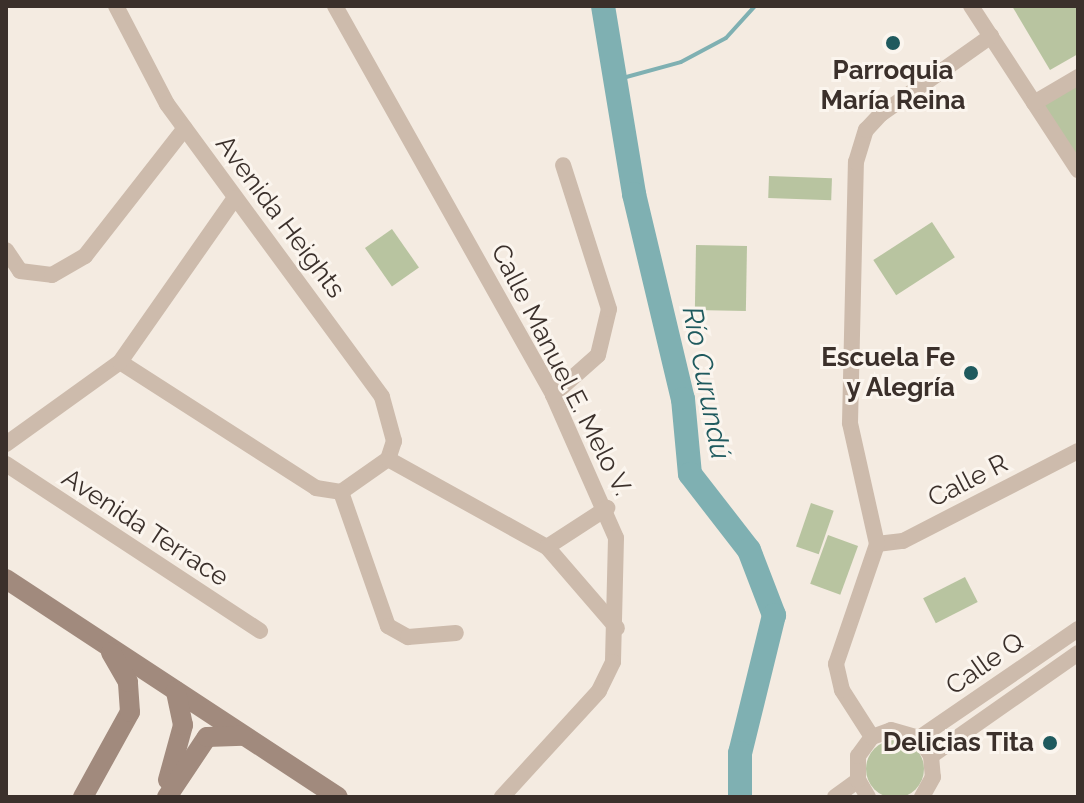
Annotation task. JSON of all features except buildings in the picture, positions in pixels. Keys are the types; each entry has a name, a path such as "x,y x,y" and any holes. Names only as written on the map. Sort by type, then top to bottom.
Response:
{"main road":[{"path":"6,579 338,797"},
{"path":"85,794 132,705 126,677 106,647"},
{"path":"159,797 183,731 176,691"},
{"path":"167,797 207,737 247,736"}],"street":[{"name":"Avenida Heights","path":"116,6 185,128 382,397 394,441 388,459"},
{"name":"Calle Manuel E. Melo V.","path":"335,6 553,395 607,508 616,538 617,628 613,662 599,691 502,797"},
{"path":"971,6 1078,170"},
{"path":"872,737 842,690 836,664 877,544 850,429 848,383 860,144 881,114 991,36"},
{"path":"1034,103 1078,77"},
{"path":"6,250 20,271 52,275 85,256 185,128"},
{"path":"553,395 598,355 609,309 563,165"},
{"path":"6,444 120,362 235,198"},
{"path":"120,362 285,474 341,492"},
{"name":"Calle R","path":"877,544 903,541 1078,451"},
{"path":"341,492 388,459 547,547 617,628"},
{"name":"Avenida Terrace","path":"6,464 260,631"},
{"path":"341,492 388,626 408,637 456,633"},
{"path":"547,547 607,508"},
{"name":"Calle Q","path":"919,738 1078,629"},
{"name":"Calle Q","path":"931,756 1078,653"},
{"path":"868,797 858,780 858,756 872,737 901,730 919,738 931,756 933,777 922,797"},
{"path":"835,797 858,780"}],"green space":[{"path":"1012,6 1078,6 1078,54 1050,70"},
{"path":"1078,77 1078,170 1034,103"},
{"path":"769,176 832,178 831,200 768,198"},
{"path":"932,222 955,257 896,295 873,260"},
{"path":"392,229 419,268 392,286 365,248"},
{"path":"696,245 747,246 746,311 695,310"},
{"path":"811,503 834,511 819,554 796,546"},
{"path":"828,535 858,546 840,595 810,584"},
{"path":"965,577 978,602 936,623 923,598"},
{"path":"895,740 916,748 924,769 916,790 895,798 874,790 866,769 874,748"}],"waterway":[{"name":"Río Curundú","path":"603,6 634,194 683,399 690,474 749,550 774,615 740,753 740,797"},
{"path":"619,79 681,62 726,38 755,6"}],"place":[{"name":"Parroquia María Reina","path":"893,43"},
{"name":"Escuela Fe y Alegría","path":"971,373"},
{"name":"Delicias Tita","path":"1050,743"}]}
